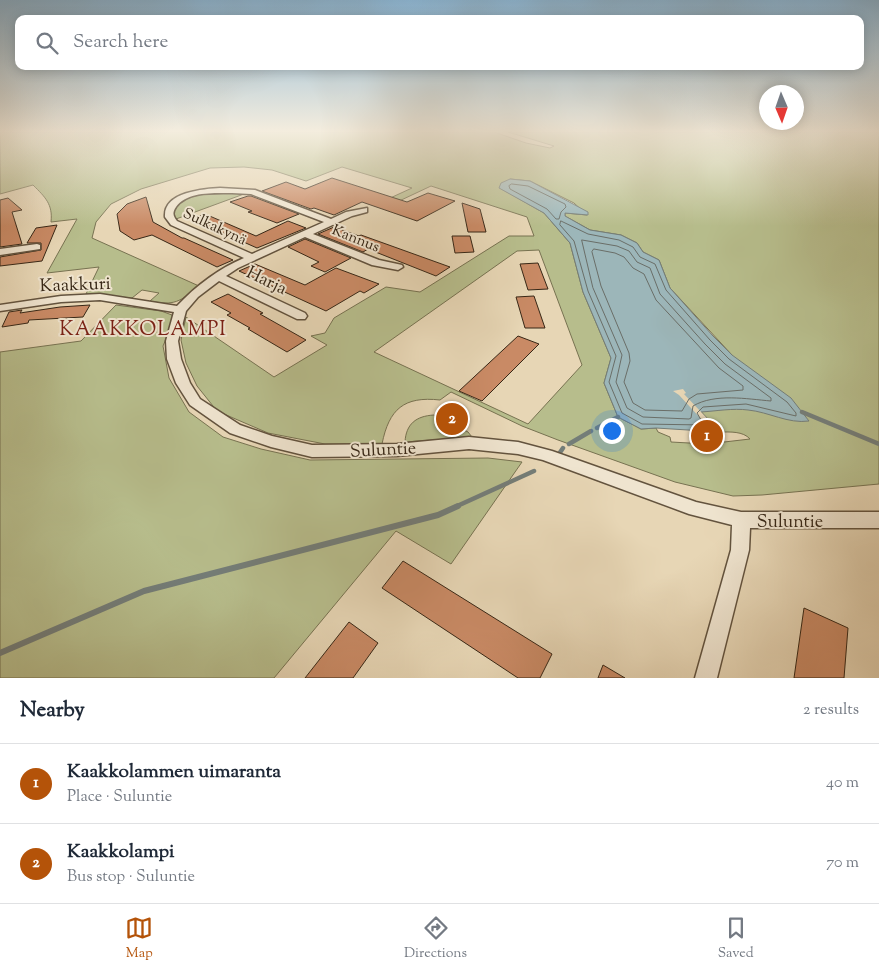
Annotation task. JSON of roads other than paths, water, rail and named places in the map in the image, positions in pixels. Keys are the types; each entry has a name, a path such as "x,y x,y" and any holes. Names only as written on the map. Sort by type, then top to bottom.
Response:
{"street":[{"name":"Sulkakynä","path":"252,258 174,223 169,218 168,212 172,206 189,196 202,192 240,190 252,192 332,222"},
{"path":"180,310 194,295 218,276 252,258 349,214 364,210"},
{"name":"Kannus","path":"305,234 376,263 398,268"},
{"path":"0,252 37,248"},
{"name":"Harja","path":"218,276 301,316"},
{"name":"Kaakkuri","path":"0,308 61,299 100,297 180,310"},
{"name":"Suluntie","path":"180,310 172,341 174,359 183,383 195,402 235,429 271,441 312,451 396,450 469,444 518,448 546,455 694,509 741,520 879,520"},
{"path":"706,678 740,550 741,520"}],"water":[{"path":"510,179 530,181 588,212 588,215 565,213 565,216 590,230 621,235 637,243 643,252 659,260 670,288 713,336 732,355 791,398 809,421 794,421 742,409 701,412 720,432 656,428 641,429 618,417 604,383 611,358 583,292 570,243 544,213 499,188 501,183"}],"waterway":[{"path":"802,412 879,444"},
{"path":"597,428 618,417"},
{"path":"569,444 591,431"},
{"path":"559,454 563,448"},
{"path":"455,507 534,471"},
{"path":"0,653 144,591 438,515 458,506"}],"place":[{"name":"Kaakkolampi","path":"452,419"},
{"name":"Kaakkolammen uimaranta","path":"707,436"}],"district":[{"name":"KAAKKOLAMPI","path":"143,328"}]}
